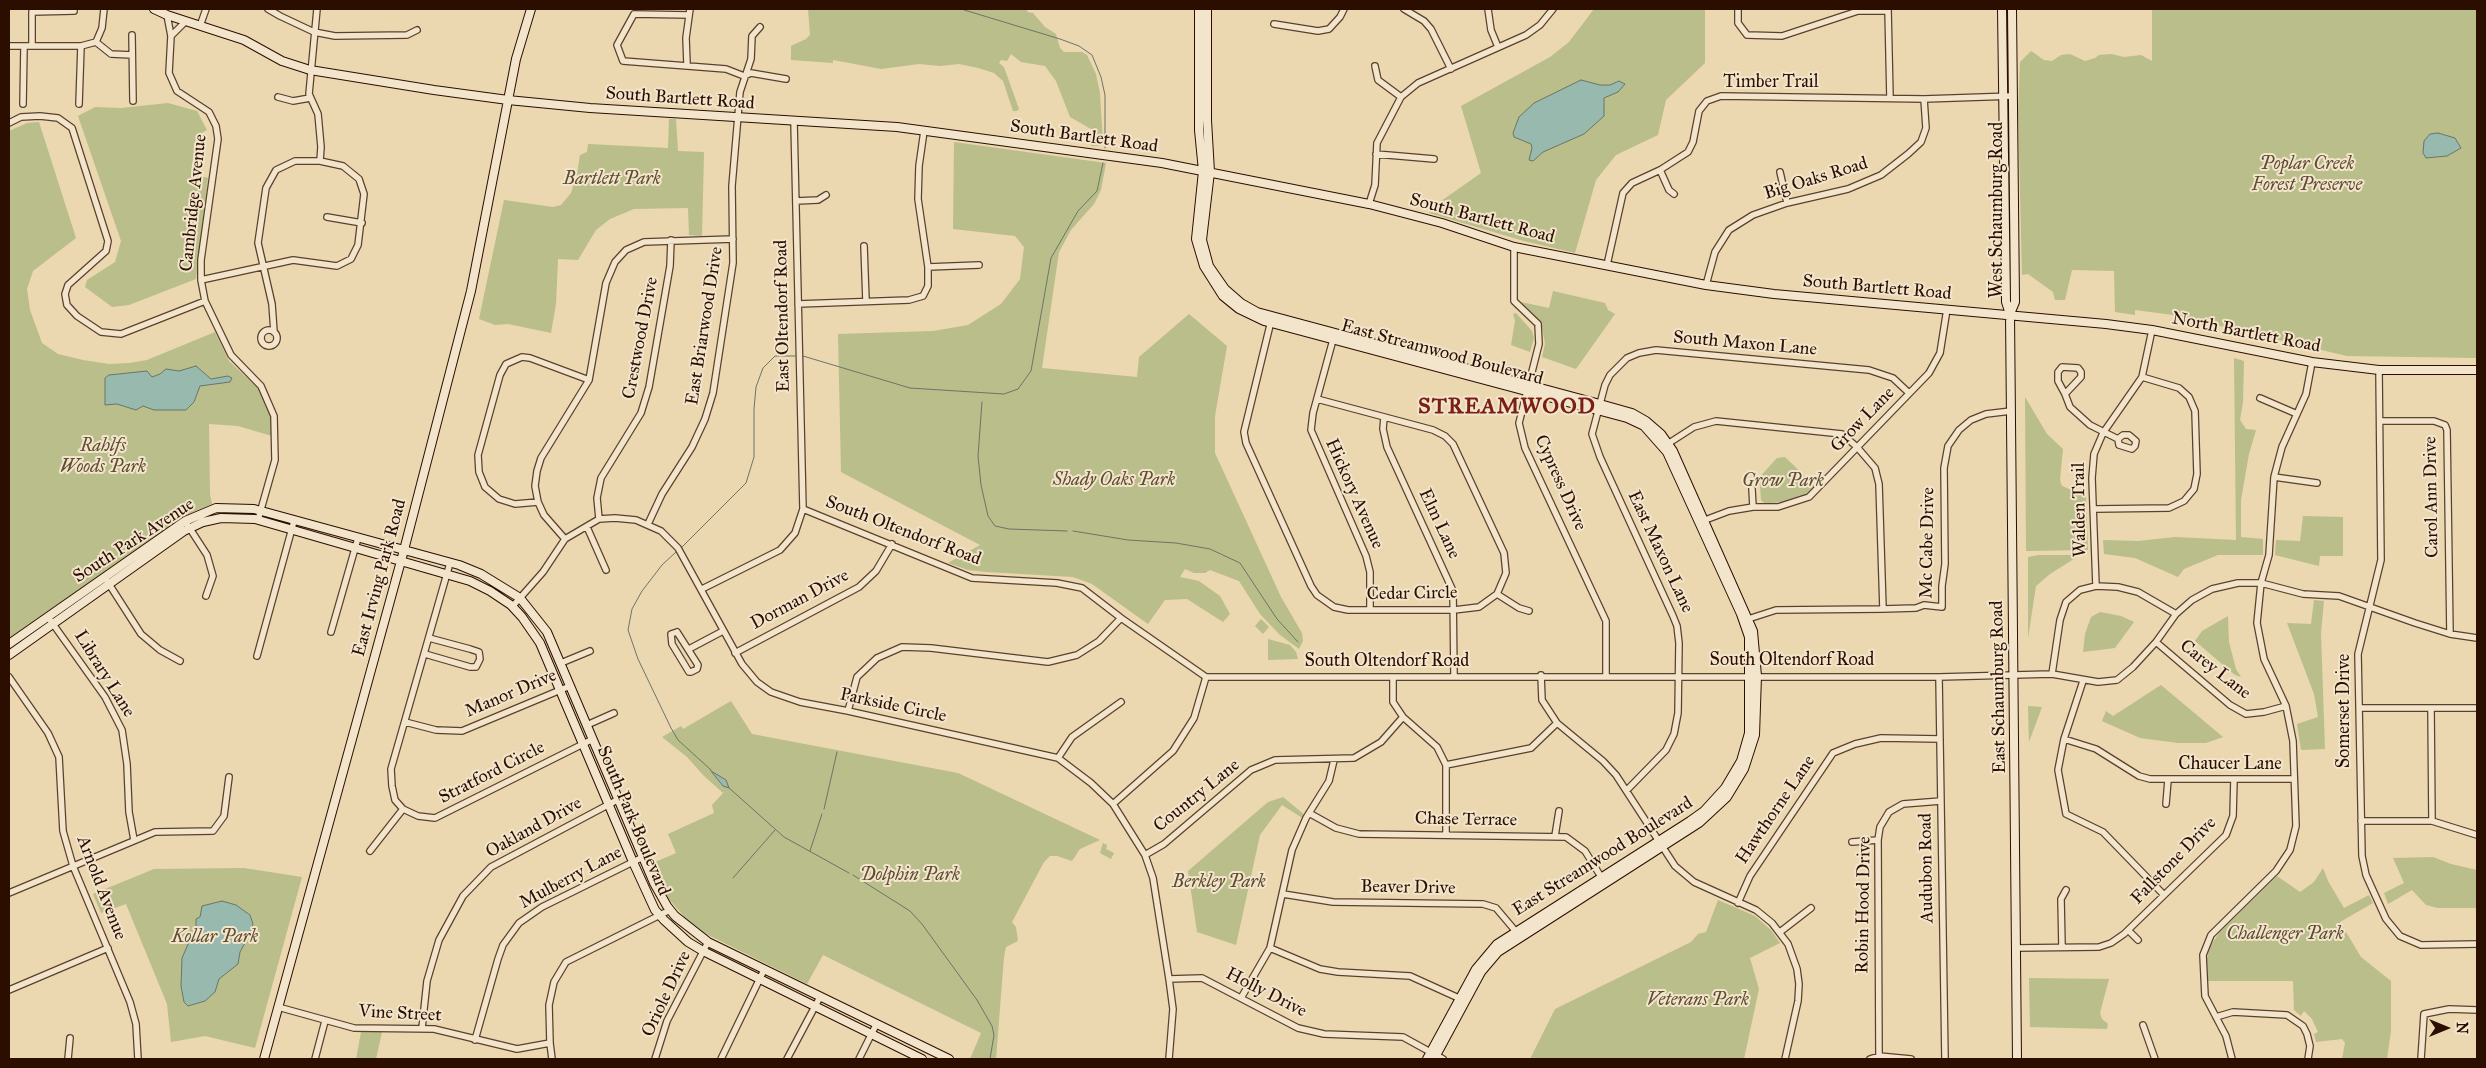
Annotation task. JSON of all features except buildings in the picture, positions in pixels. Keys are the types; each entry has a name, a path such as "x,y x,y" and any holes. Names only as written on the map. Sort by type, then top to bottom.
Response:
{"street":[{"path":"96,42 102,28 104,9"},
{"name":"South Bartlett Road","path":"154,9 244,40 282,60 310,70 508,100 924,131 1207,172 1369,204 1442,223 1514,247 1706,285 1774,294 2010,314"},
{"path":"200,26 206,9"},
{"path":"268,9 314,32 335,36 407,35 417,30"},
{"path":"317,9 310,70 310,98 318,114 321,147 320,161"},
{"name":"East Irving Park Road","path":"264,1059 404,550 472,291 516,59 531,9"},
{"path":"1199,9 1199,130 1207,172"},
{"path":"1207,9 1207,172"},
{"path":"1274,24 1296,30 1318,32 1329,29 1340,17 1344,9"},
{"path":"1404,9 1424,21 1431,29 1451,69"},
{"path":"1488,9 1491,30 1498,46"},
{"path":"1369,204 1375,185 1376,154 1382,130 1401,97 1418,83 1526,35 1540,26 1553,9"},
{"path":"1738,9 1738,23 1747,35 1782,36 1858,11 1888,10 1890,98"},
{"name":"West Schaumburg Road","path":"2002,9 2006,302 2010,314"},
{"name":"West Schaumburg Road","path":"2010,314 2015,302 2012,9"},
{"path":"32,45 32,12 74,11"},
{"path":"687,64 686,38 690,12 634,14 617,45 623,60 726,68 744,76 751,73 786,79"},
{"name":"Cambridge Avenue","path":"167,15 171,36 169,73 177,91 209,112 216,126 218,139 201,260 201,280 205,301 231,355 261,386 274,416 275,460 258,520"},
{"path":"171,36 186,21"},
{"name":"East Briarwood Drive","path":"648,524 662,494 692,447 708,410 713,393 732,272 732,186 737,117 744,76 751,60 752,36 760,27"},
{"path":"132,35 133,101"},
{"path":"9,46 81,46 96,42"},
{"path":"96,42 111,54 132,55"},
{"path":"79,104 81,46"},
{"path":"23,104 24,47"},
{"path":"1375,66 1378,80 1401,97"},
{"name":"Timber Trail","path":"1607,264 1623,193 1632,182 1660,170 1688,152 1693,142 1699,111 1707,101 1721,96 1924,98 2012,96"},
{"path":"281,100 295,104 310,98"},
{"name":"Big Oaks Road","path":"1706,285 1715,252 1729,230 1753,215 1787,203 1848,189 1881,175 1920,142 1926,128 1924,98"},
{"path":"9,123 21,117 40,116 58,118 72,128 108,241 106,251 68,284 65,294 66,305 77,316 101,332 121,334 205,301"},
{"name":"East Oltendorf Road","path":"702,589 780,550 795,533 803,509 794,122"},
{"path":"798,304 909,300 922,296 928,286 928,267 918,199 919,166 924,131"},
{"path":"1376,154 1434,159"},
{"path":"201,280 263,268 293,260 337,266 351,259 358,245 364,194 358,179 343,166 320,161 295,161 276,170 266,188 258,242 263,268 272,304 274,332"},
{"path":"1660,170 1669,190 1674,194"},
{"name":"East Streamwood Boulevard","path":"1207,172 1202,235 1209,266 1225,290 1251,309 1272,320 1599,407 1632,413 1646,421 1666,445 1754,636 1755,735 1741,776 1727,797 1709,816 1659,844 1517,933 1488,963 1462,1000 1434,1057"},
{"path":"1780,172 1787,203"},
{"path":"796,201 818,200 826,195"},
{"path":"327,217 362,223"},
{"path":"565,539 544,515 538,502 535,486 541,458 588,380 606,283 615,262 626,250 644,242 733,239"},
{"name":"Crestwood Drive","path":"599,519 597,498 601,478 640,413 649,387 670,266 671,240"},
{"path":"864,246 866,301"},
{"name":"Cypress Drive","path":"1514,247 1514,301 1538,324 1539,344 1519,423 1525,448 1606,621 1606,676"},
{"path":"928,267 979,265"},
{"name":"Grow Lane","path":"1702,521 1729,511 1753,507 1778,507 1809,497 1929,373 1940,353 1947,309"},
{"name":"North Bartlett Road","path":"2010,314 2152,330 2312,362 2379,370 2477,370"},
{"name":"East Schaumburg Road","path":"2010,314 2018,1059"},
{"name":"Cedar Circle","path":"1272,320 1245,421 1244,432 1246,443 1317,595 1338,609 1454,610 1479,607 1497,594"},
{"name":"Walden Trail","path":"2096,586 2095,509 2092,478 2094,454 2103,433 2142,376 2152,330"},
{"name":"Hickory Avenue","path":"1334,337 1312,419 1312,436 1366,556 1370,572 1370,610"},
{"name":"South Maxon Lane","path":"1599,407 1608,379 1619,364 1634,354 1650,351 1869,370 1893,378 1910,393"},
{"path":"538,502 515,504 499,499 485,487 479,472 478,455 500,375 506,364 522,357 530,358 588,380"},
{"path":"2232,1059 2230,1046 2205,996 2203,955 2211,935 2276,871 2290,850 2296,826 2293,741 2286,706 2264,659 2257,623 2261,583 2269,555 2274,477 2282,447 2306,394 2312,362"},
{"path":"2065,394 2081,377 2081,372 2078,368 2062,367 2058,372 2058,381 2070,407 2078,416 2103,433 2118,439"},
{"name":"Somerset Drive","path":"2379,370 2381,560 2358,654 2362,856 2366,875 2386,919 2400,936 2421,945 2477,944"},
{"path":"2095,509 2169,508 2190,500 2194,489 2197,474 2195,411 2189,397 2179,388 2142,376"},
{"path":"2260,398 2297,414"},
{"path":"1317,399 1433,430 1445,436 1453,444 1504,553 1506,573 1497,594 1519,608 1529,610"},
{"name":"East Maxon Lane","path":"1599,407 1592,434 1600,457 1677,626 1678,713 1674,734 1666,750 1628,790"},
{"name":"Mc Cabe Drive","path":"1746,620 1776,610 1916,608 1924,605 1942,607 1942,586 1946,564 1944,468 1948,446 1959,430 1971,420 1986,414 2011,412"},
{"name":"Elm Lane","path":"1384,417 1383,429 1387,447 1453,591 1454,676"},
{"path":"1666,445 1694,427 1708,422 1724,420 1842,434 1857,446 1875,468 1879,484 1883,609"},
{"name":"Carol Ann Drive","path":"2380,421 2434,420 2445,425 2447,430 2450,634"},
{"path":"2274,477 2317,483"},
{"path":"1752,489 1753,507"},
{"name":"South Park Avenue","path":"9,644 185,520 199,513 219,508 240,507 260,511 404,550"},
{"name":"South Oltendorf Road","path":"803,509 972,578 1057,583 1082,588 1121,618 1206,677 1541,675 1939,677 2052,674 2083,681 2098,682 2117,680 2133,667 2156,642 2176,614 2192,600 2212,589 2238,583 2261,583 2303,594 2339,596 2450,634 2477,638"},
{"name":"South Park Avenue","path":"9,655 190,528 221,518 241,517 258,520 401,560"},
{"name":"Parkside Circle","path":"599,519 629,518 661,530 674,542 685,558 735,653 749,674 771,692 800,702 1058,758 1091,783 1113,804 1145,855 1153,878 1169,979 1173,1034 1169,1059"},
{"path":"512,607 543,572 565,539 599,519"},
{"path":"185,520 207,555 213,576 206,596"},
{"path":"258,656 294,521"},
{"path":"587,527 606,570"},
{"path":"331,632 358,538"},
{"name":"Dorman Drive","path":"735,653 859,587 876,571 892,544"},
{"name":"South Park Boulevard","path":"404,550 450,563 487,577 520,598 542,625 561,663 643,857 670,910 689,929 708,942 949,1059"},
{"name":"South Park Boulevard","path":"401,560 476,583 512,607 540,643 653,905 660,915 682,937 703,951 922,1059"},
{"path":"370,851 403,809 395,800 391,769 450,563"},
{"path":"104,577 141,634 160,650 180,661"},
{"path":"2052,674 2060,620 2066,602 2080,590 2096,586 2118,587 2138,592 2176,614"},
{"name":"Library Lane","path":"48,617 105,697 122,730 127,764 129,812 134,840"},
{"path":"848,711 857,677 877,658 902,647 931,648 1048,662 1077,655 1099,641 1121,618"},
{"path":"689,649 723,631"},
{"path":"671,634 680,634 689,649 698,667 690,672 672,644 671,634"},
{"path":"425,654 470,668 476,667 480,659 478,652 429,638"},
{"name":"Carey Lane","path":"2156,642 2230,705 2246,714 2264,712 2286,706"},
{"path":"561,663 590,651"},
{"path":"1541,675 1542,700 1557,723 1603,761 1628,790 1659,844 1675,866 1694,882 1763,915 1780,932 1793,956 1799,984 1798,1001 1785,1059"},
{"name":"Arnold Avenue","path":"9,677 48,733 59,757 63,831 73,866 133,1012 138,1059"},
{"path":"1113,804 1173,751 1194,718 1206,677"},
{"path":"1393,677 1393,702 1403,717 1437,747 1446,765 1446,834"},
{"name":"Audubon Road","path":"1939,677 1945,1059"},
{"path":"2083,681 2064,739 2058,770 2066,814 2103,832 2164,895"},
{"name":"Manor Drive","path":"405,722 436,730 462,731 570,686"},
{"path":"1058,758 1072,737 1121,702"},
{"path":"2360,708 2477,708"},
{"path":"2431,708 2432,821"},
{"name":"South Park Boulevard","path":"587,725 614,713"},
{"name":"Country Lane","path":"1145,855 1164,844 1251,770 1275,760 1354,758 1381,742 1403,717"},
{"path":"1446,765 1531,748 1557,723"},
{"name":"Hawthorne Lane","path":"1738,903 1750,876 1833,752 1854,744 1881,738 1940,739"},
{"name":"Stratford Circle","path":"403,809 418,816 435,818 593,739"},
{"name":"Chaucer Lane","path":"2064,739 2096,749 2139,776 2168,780 2293,779"},
{"path":"1241,998 1270,948 1292,850 1309,813 1329,781 1334,760"},
{"path":"9,893 155,832 213,830 224,816 230,778"},
{"name":"Fallstone Drive","path":"2016,948 2099,947 2111,943 2128,930 2226,834 2233,816 2234,779"},
{"name":"Chaucer Lane","path":"2166,804 2168,780"},
{"name":"Oakland Drive","path":"422,1028 427,981 439,940 463,896 491,867 619,799"},
{"name":"Robin Hood Drive","path":"1878,1056 1878,840 1882,822 1897,806 1910,802 1941,801"},
{"path":"1554,836 1559,811"},
{"name":"Chase Terrace","path":"1309,813 1336,828 1352,833 1566,837 1586,851 1603,879"},
{"path":"2361,821 2432,821 2477,835"},
{"path":"1852,842 1878,840"},
{"name":"Mulberry Lane","path":"475,1040 498,958 503,946 519,923 542,907 643,857"},
{"path":"2062,948 2061,898 2066,890"},
{"name":"Beaver Drive","path":"1283,894 1332,902 1483,904 1496,908 1517,933"},
{"path":"1780,932 1810,908"},
{"path":"552,1059 549,1005 554,982 566,962 670,910"},
{"name":"Fallstone Drive","path":"2128,930 2138,940"},
{"name":"Oriole Drive","path":"655,1059 667,1022 708,942"},
{"path":"9,990 108,948"},
{"path":"1270,948 1320,969 1338,972 1410,976 1462,1000"},
{"path":"721,1059 764,970"},
{"name":"Holly Drive","path":"1169,979 1202,978 1298,1028 1324,1034 1402,1037 1434,1057"},
{"path":"787,1059 820,997"},
{"name":"Vine Street","path":"278,1008 358,1028 422,1028 446,1031 475,1040 517,1049 550,1043"},
{"path":"2421,1059 2424,1014 2450,1009 2477,1010"},
{"path":"2216,1017 2234,1012 2287,1015 2303,1026 2307,1034 2310,1046 2308,1059"},
{"path":"315,1059 325,1021"},
{"path":"859,1059 876,1025"},
{"path":"2142,1025 2152,1059"},
{"path":"68,1059 70,1038"},
{"path":"1870,1059 1878,1056 1912,1059"}],"green space":[{"path":"808,9 1028,9 1027,12 1033,13 1045,27 1056,34 1060,48 1064,52 1082,52 1087,55 1096,74 1100,93 1103,142 1099,146 1091,146 1091,129 1070,117 1056,81 1045,66 1021,62 1011,54 1007,61 1001,60 999,63 1004,67 1019,109 1017,111 1013,111 1003,81 994,73 978,68 959,64 940,66 919,64 881,69 833,60 833,63 791,60 791,46 810,35"},
{"path":"1594,9 1705,9 1705,63 1666,100 1658,135 1616,155 1596,180 1575,253 1524,241 1429,213 1434,206 1481,173 1461,106 1550,57 1569,42"},
{"name":"Poplar Creek Forest Preserve","path":"2152,9 2477,9 2477,358 2347,356 2173,315 2135,310 2135,315 2115,312 2114,271 2072,270 2065,300 2055,300 2053,292 2028,274 2022,275 2018,111 2020,62 2031,51 2044,60 2052,61 2061,55 2070,54 2085,61 2099,55 2111,54 2124,57 2141,55 2152,61"},
{"path":"168,103 197,111 207,130 196,136 191,173 208,178 196,279 129,305 112,307 85,287 87,280 115,262 121,241 78,116 95,107 121,108"},
{"name":"Bartlett Park","path":"669,119 676,119 678,151 704,152 702,236 689,235 688,208 634,209 610,219 596,230 578,260 558,259 556,304 551,333 508,324 495,325 479,319 504,200 553,207 561,205 571,193 580,155 587,152 588,144 668,148"},
{"name":"Rahlfs Woods Park","path":"39,122 76,238 33,271 27,289 30,310 42,343 58,354 83,360 109,364 129,363 147,360 215,332 229,361 259,389 271,418 272,436 238,426 209,424 210,494 212,504 186,515 9,638 9,131 27,123"},
{"name":"Shady Oaks Park","path":"954,142 1106,163 1101,190 1094,204 1071,230 1059,252 1042,368 1137,377 1139,357 1189,314 1227,346 1215,416 1215,453 1281,597 1302,633 1303,641 1299,649 1280,635 1260,614 1239,581 1210,570 1205,573 1194,573 1185,569 1180,577 1199,581 1220,596 1230,614 1223,622 1187,599 1165,600 1148,624 1092,584 1073,577 968,570 948,563 980,545 841,472 838,334 933,331 968,325 1001,304 1020,279 1024,247 1015,236 953,229"},
{"path":"1553,291 1605,303 1608,310 1615,314 1576,369 1542,357 1545,344 1542,326 1537,318 1521,302 1549,308"},
{"path":"1516,313 1532,331 1534,338 1530,352 1511,345 1515,321 1513,314"},
{"path":"2234,358 2244,361 2243,402 2240,420 2246,429 2256,430 2249,454 2241,500 2241,537 2263,539 2263,555 2218,555 2184,569 2178,577 2135,558 2104,554 2103,540 2138,541 2175,537 2236,540"},
{"path":"2025,397 2047,434 2063,449 2060,480 2062,486 2086,496 2088,550 2026,551"},
{"name":"Grow Park","path":"1785,457 1815,486 1810,493 1796,500 1765,504 1761,500 1760,485 1756,481 1777,458"},
{"path":"2303,516 2343,517 2343,556 2320,556 2319,566 2275,555 2276,540 2300,541"},
{"path":"2039,555 2080,555 2050,574 2036,586 2028,638 2028,557"},
{"path":"2314,600 2324,601 2321,633 2325,749 2301,750 2297,724 2318,717 2314,694 2287,623 2311,624"},
{"path":"2100,612 2121,616 2134,622 2115,648 2083,652 2085,634 2091,617"},
{"path":"2228,616 2229,642 2236,669 2241,677 2235,675 2195,641 2202,631"},
{"path":"1261,619 1269,627 1263,634 1255,626"},
{"path":"1268,639 1290,645 1296,652 1298,659 1268,660"},
{"path":"2161,685 2223,737 2206,743 2178,743 2140,738 2102,721 2106,711 2113,716"},
{"name":"Dolphin Park","path":"731,701 752,734 958,773 1100,840 1080,849 1072,861 1057,856 1050,856 1044,862 1012,922 1016,927 1018,941 1006,947 1004,957 996,1059 970,1059 981,1033 823,955 807,984 704,933 688,921 668,898 653,863 676,853 668,834 714,813 712,805 723,793 687,757 662,737 681,726 683,729"},
{"path":"2028,706 2042,707 2029,742"},
{"name":"Berkley Park","path":"1283,797 1306,816 1304,819 1282,805 1260,835 1236,945 1197,932 1188,871 1268,802"},
{"path":"1103,843 1107,845 1106,849 1114,853 1111,859 1100,853"},
{"path":"2433,857 2451,864 2477,870 2477,908 2438,908 2426,905 2412,890 2388,904 2384,893 2404,883 2393,858"},
{"name":"Kollar Park","path":"244,868 302,877 255,1048 205,1036 171,1042 167,1004 126,904 101,913 93,894 154,869"},
{"name":"Challenger Park","path":"2323,868 2328,881 2344,908 2369,895 2373,903 2340,922 2361,957 2391,981 2391,1031 2387,1059 2342,1059 2345,1043 2342,1039 2316,1042 2314,1034 2318,1032 2312,1019 2304,1011 2301,1016 2294,1010 2293,981 2208,981 2206,964 2209,948 2219,933 2277,876 2300,892 2314,882"},
{"name":"Veterans Park","path":"1718,900 1755,916 1771,930 1780,943 1750,958 1759,989 1744,1059 1530,1059 1555,1009 1691,942 1698,934 1706,932"},
{"path":"2029,978 2109,979 2100,1013 2102,1019 2108,1024 2107,1029 2030,1027"},
{"path":"361,1032 382,1032 376,1059 356,1059"}],"water":[{"path":"1581,80 1600,85 1610,85 1619,81 1625,84 1618,92 1604,98 1604,116 1584,134 1543,152 1533,161 1529,160 1531,144 1514,137 1513,133 1519,117 1534,103"},
{"path":"2438,133 2455,138 2461,148 2447,156 2426,158 2423,153 2424,141 2430,134"},
{"path":"196,366 211,379 228,376 232,378 230,382 200,386 194,402 186,410 154,410 143,406 136,410 117,404 105,405 105,378 109,375 147,371 152,377 166,369 179,371"},
{"path":"711,771 726,780 729,788 723,786"},
{"path":"222,901 236,905 250,915 253,924 250,934 240,952 238,964 219,979 215,992 205,1001 188,1006 184,1002 181,986 182,958 196,926 196,919 200,917 202,906"}],"waterway":[{"path":"961,9 1060,39 1079,46 1092,55 1101,77 1105,95 1105,148"},
{"path":"803,356 910,388 1004,394 1018,389 1031,371 1051,258 1078,211 1097,191 1103,163"},
{"path":"682,547 746,483 754,457 756,387 763,368 775,356 795,356"},
{"path":"982,402 978,456 981,485 988,516 995,526 1009,529 1067,531"},
{"path":"1073,531 1128,540 1176,543 1210,549 1240,563 1277,619 1298,642"},
{"path":"676,552 662,565 642,591 632,609 628,630 638,659 678,740 711,770"},
{"path":"824,809 837,752"},
{"path":"728,787 784,837 849,873"},
{"path":"810,851 822,814"},
{"path":"733,878 775,830"},
{"path":"853,875 910,911 922,924 977,1000 992,1026 994,1035 990,1059"}],"district":[{"name":"STREAMWOOD","path":"1507,408"}]}
